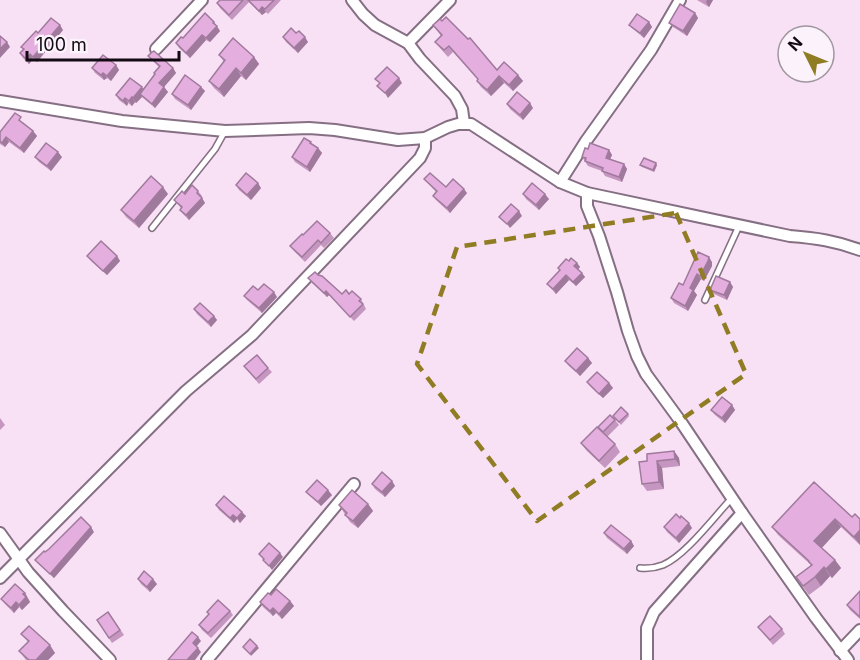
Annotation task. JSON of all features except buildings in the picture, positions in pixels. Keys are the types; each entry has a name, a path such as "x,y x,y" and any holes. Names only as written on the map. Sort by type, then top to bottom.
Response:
{"street":[{"path":"156,49 202,0"},
{"path":"352,0 375,25 408,43 457,99 462,109 464,123"},
{"path":"408,43 450,0"},
{"path":"560,182 586,141 651,50 680,0"},
{"path":"0,101 122,122 225,130 309,128 398,140 425,138 448,127 464,123 471,124 560,182 586,193 739,226 841,243 860,250"},
{"path":"0,578 186,391 258,329 420,158 425,148 425,138"},
{"path":"586,193 587,206 599,236 628,331 646,374 844,656 860,630"},
{"path":"207,660 354,484"},
{"path":"647,660 647,628 654,612 742,513"},
{"path":"0,533 28,572 110,660"}],"lane":[{"path":"152,228 215,149 225,130"},
{"path":"705,300 739,226"},
{"path":"640,568 651,569 675,558 732,498"}],"highlighted area":[{"path":"676,213 746,374 537,521 417,364 457,247"}]}
